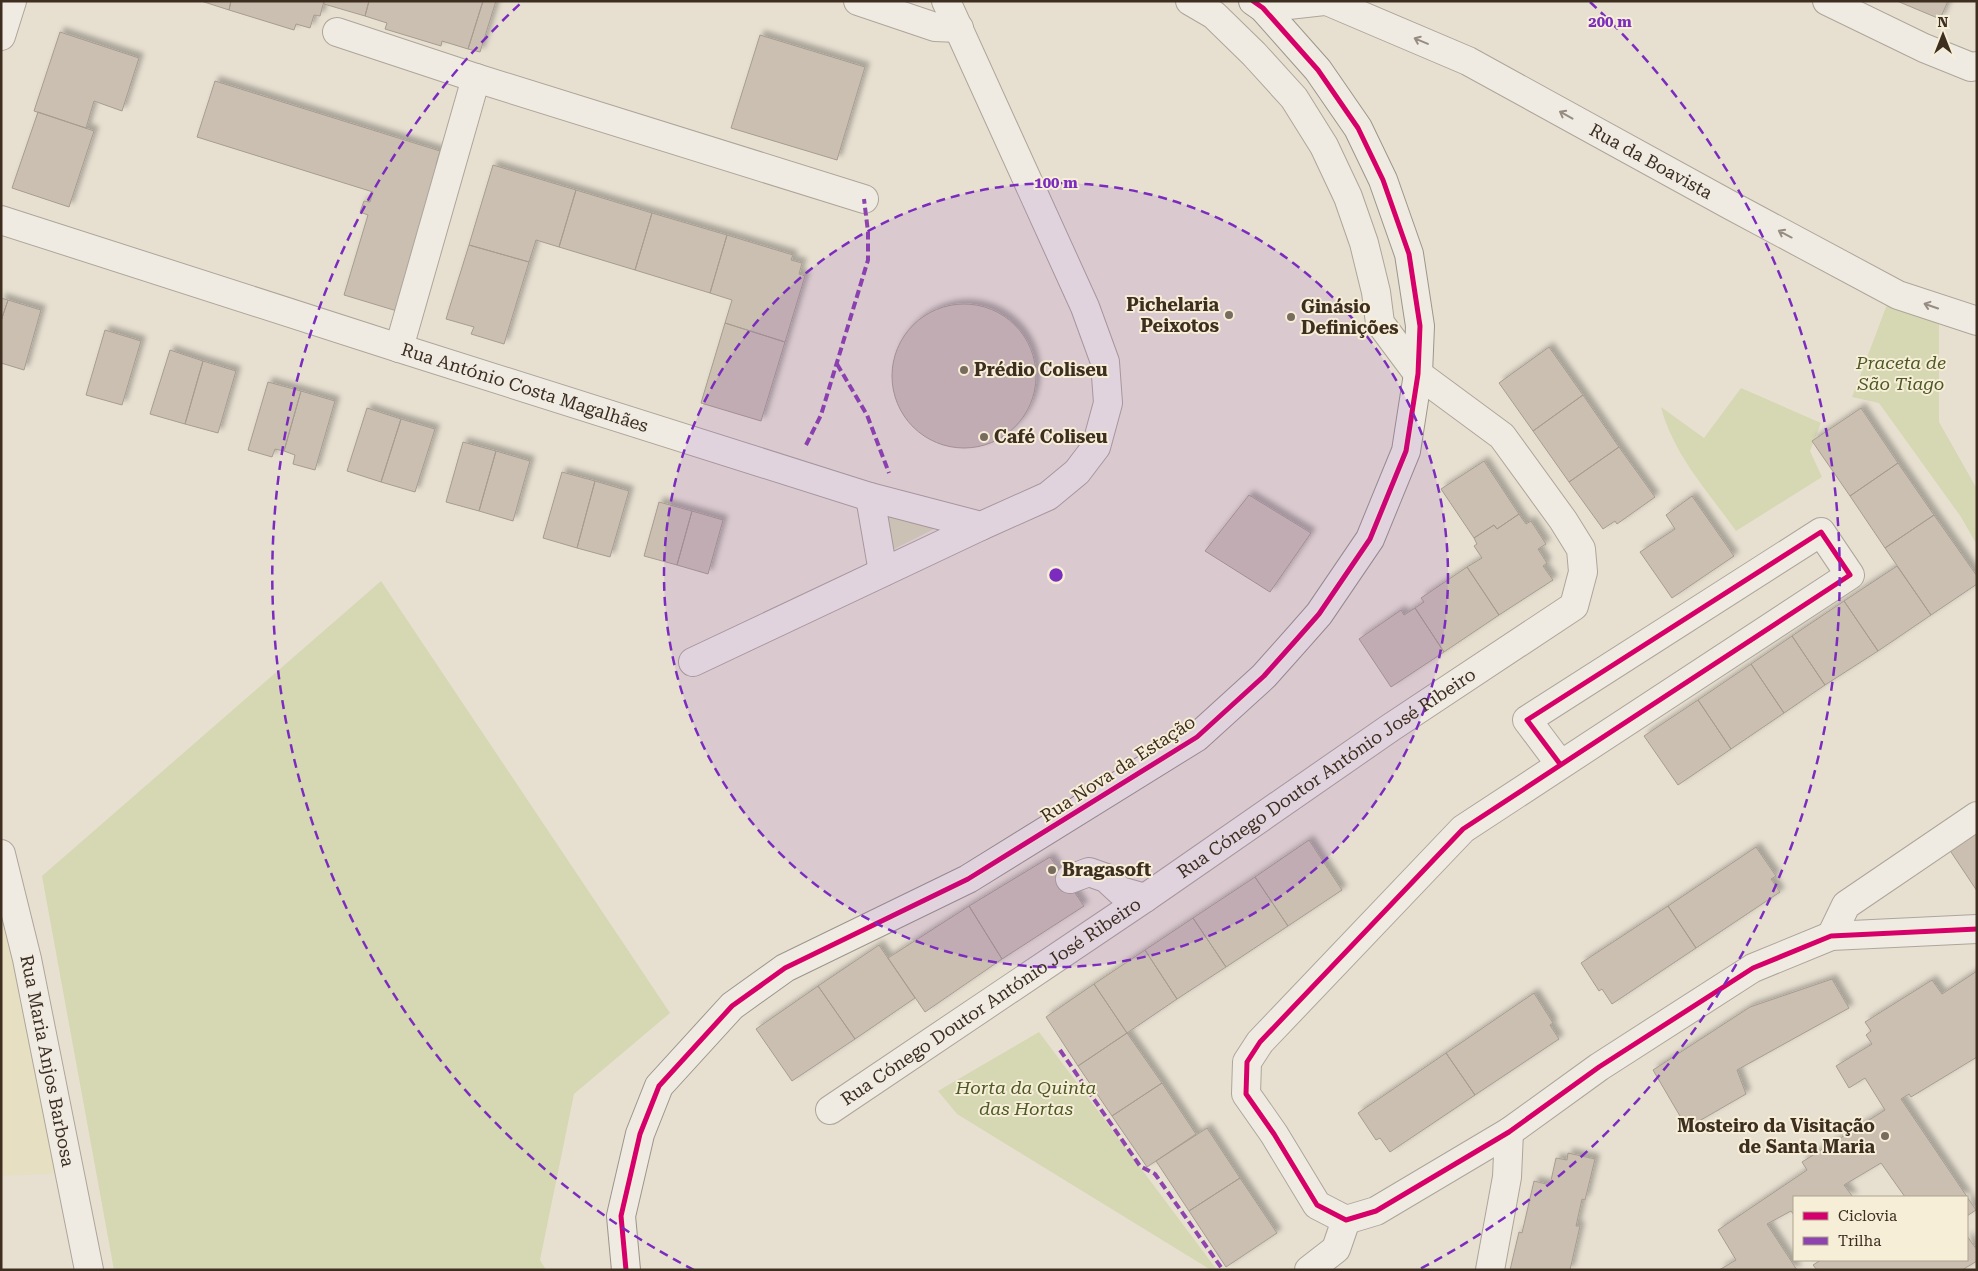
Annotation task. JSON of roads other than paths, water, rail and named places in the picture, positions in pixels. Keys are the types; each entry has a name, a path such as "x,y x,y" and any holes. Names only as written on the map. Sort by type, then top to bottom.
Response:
{"street":[{"path":"1,36 12,1"},
{"path":"694,662 1048,496 1077,472 1096,447 1108,403 1105,362 1085,307 952,10 935,27 858,1"},
{"name":"Rua Cónego Doutor António José Ribeiro","path":"830,1110 1145,898 1390,728 1574,606 1583,572 1581,549 1563,520 1502,436 1418,374 1380,323 1376,292 1364,243 1348,197 1324,146 1294,98 1261,61 1214,14 1190,1"},
{"name":"Rua da Boavista","path":"1258,4 1326,1 1468,61 1898,295 1977,322"},
{"path":"1827,1 1924,48 1971,67 1977,66"},
{"name":"Rua Nova da Estação","path":"626,1270 621,1216 640,1134 660,1086 732,1006 785,968 968,879 1198,737 1264,676 1319,614 1370,538 1406,451 1418,374 1420,326 1409,254 1383,180 1358,128 1318,70 1258,4"},
{"path":"337,32 476,78 864,199"},
{"path":"398,348 476,78"},
{"name":"Rua António Costa Magalhães","path":"1,220 870,497 981,526"},
{"path":"870,497 883,572"},
{"path":"1560,764 1527,720 1821,532 1850,576 1463,829 1260,1042 1247,1062 1246,1094 1274,1134 1317,1205 1346,1220 1376,1211 1509,1132 1599,1067 1753,968 1831,936 1975,930"},
{"path":"1831,936 1846,905 1977,816"},
{"name":"Rua Maria Anjos Barbosa","path":"1,854 27,959 89,1270"},
{"path":"1070,879 1089,872 1106,878 1120,891 1145,898"},
{"path":"1490,1270 1506,1177 1509,1132"},
{"path":"1309,1270 1336,1249 1346,1220"}],"place":[{"name":"Pichelaria Peixotos","path":"1229,315"},
{"name":"Ginásio Definições","path":"1291,317"},
{"name":"Prédio Coliseu","path":"964,370"},
{"name":"Café Coliseu","path":"984,437"},
{"name":"Bragasoft","path":"1052,870"},
{"name":"Mosteiro da Visitação de Santa Maria","path":"1885,1136"}],"park label":[{"name":"Praceta de São Tiago","path":"1901,373"},
{"name":"Horta da Quinta das Hortas","path":"1026,1098"}]}
